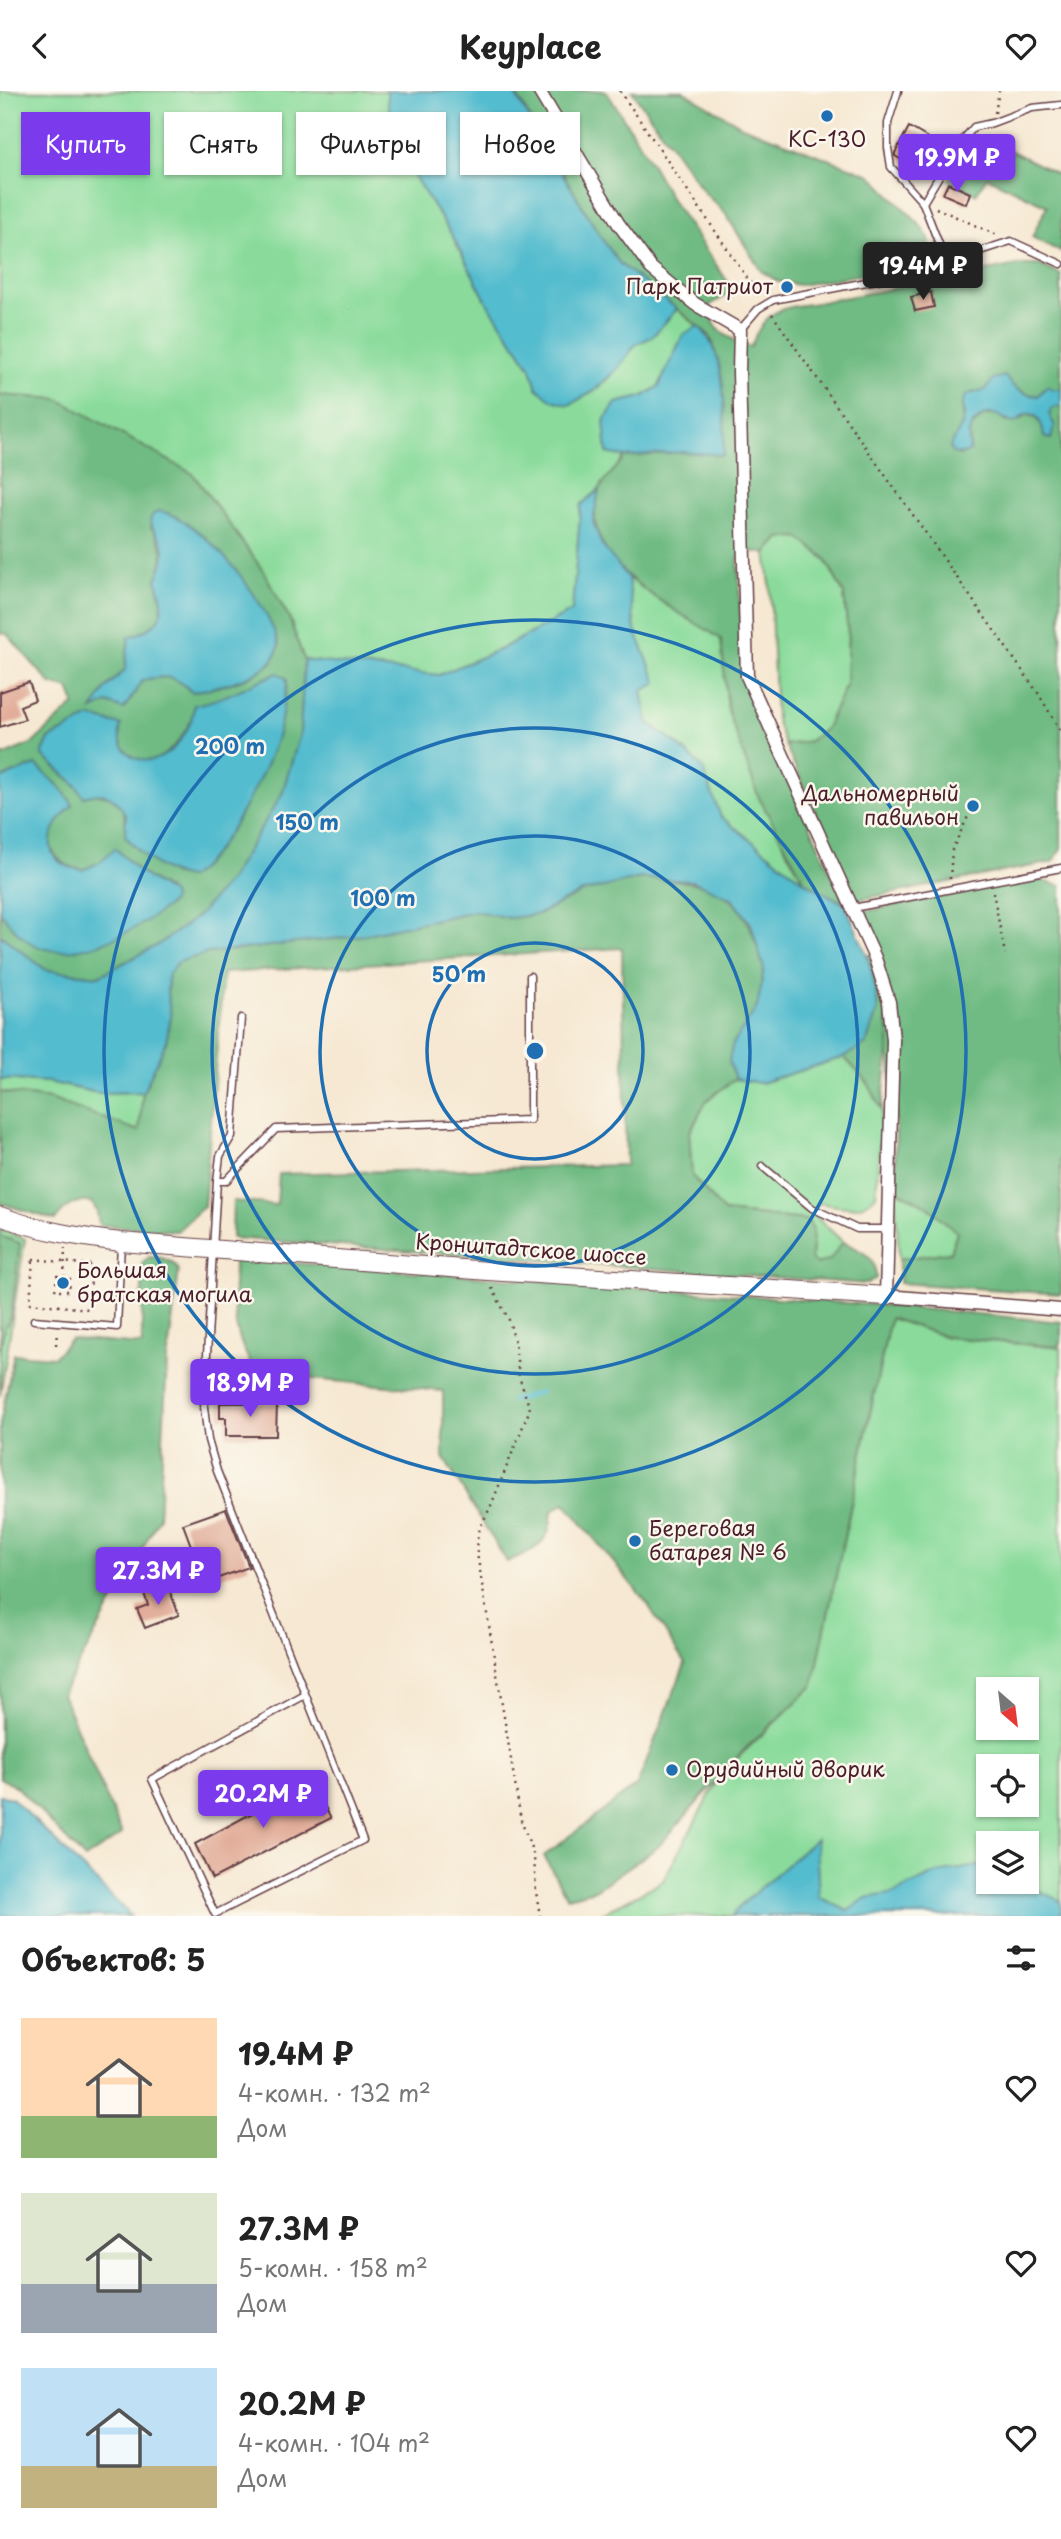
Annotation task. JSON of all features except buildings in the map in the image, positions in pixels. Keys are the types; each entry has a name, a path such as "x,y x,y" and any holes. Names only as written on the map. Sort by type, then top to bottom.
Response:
{"street":[{"path":"539,91 618,223 651,268 695,305 740,330 738,372 747,676 875,958 889,1002 893,1040 886,1296"},
{"name":"Кронштадтское шоссе","path":"0,1216 29,1227 121,1242 488,1271 1061,1310"}],"lane":[{"path":"898,91 888,123 891,167 923,203 946,262"},
{"path":"923,203 955,149 974,127 1032,108 1061,105"},
{"path":"740,330 765,304 773,300 908,274 1011,241 1061,264"},
{"path":"853,908 1061,868"},
{"path":"218,1181 226,1181 276,1129 530,1120 530,976"},
{"path":"241,1018 232,1136 220,1156 218,1181 204,1407 208,1440 217,1471 363,1840 215,1914 152,1779 305,1695"},
{"path":"762,1166 812,1208 857,1229 888,1229"},
{"path":"34,1320 117,1327 121,1242"}],"path":[{"path":"620,91 765,304"},
{"path":"992,123 999,91"},
{"path":"923,203 1011,241"},
{"path":"772,315 1038,693 1061,732"},
{"path":"949,890 952,850 973,806"},
{"path":"991,882 1005,954"},
{"path":"64,1277 65,1245"},
{"path":"33,1259 64,1261 92,1265 89,1309 30,1303 33,1259"},
{"path":"57,1276 64,1277 70,1277 69,1291 55,1291 57,1276"},
{"path":"491,1286 509,1319 519,1377 530,1409 480,1527 476,1547 521,1820 534,1856 540,1916"}],"green space":[{"path":"0,91 387,91 390,112 296,112 296,175 413,175 452,235 488,304 531,368 537,388 593,392 617,369 636,344 652,337 677,309 698,326 683,335 659,386 642,397 616,403 607,453 625,457 599,490 581,505 572,611 501,649 439,675 304,660 290,620 264,572 193,474 58,399 0,395"},
{"path":"514,91 606,91 672,201 734,291 710,305 713,322 728,337 751,347 766,320 789,307 1018,265 1040,265 1061,275 1061,389 1043,391 1038,396 1018,389 1008,381 981,393 974,392 962,405 962,423 953,440 958,455 965,454 970,450 969,430 983,416 997,414 1007,422 1020,420 1025,415 1032,416 1039,421 1043,430 1052,408 1061,406 1061,849 1053,862 856,900 785,745 810,741 826,728 846,685 848,634 844,594 825,558 798,537 780,538 766,553 748,551 738,558 743,677 845,904 805,882 758,796 728,711 721,639 633,580 614,561 601,540 595,517 600,488 625,457 682,452 723,455 714,346 709,335 620,264 564,175 580,175 580,112 526,112"},
{"path":"632,91 683,91 742,126 871,175 919,224 929,239 931,251 920,260 901,267 800,285 779,282 761,271 725,213 705,193"},
{"path":"970,145 974,162 993,157 993,145 1000,145 1061,176 1061,252 1032,237 1047,206 987,177 976,194 949,180"},
{"path":"0,395 58,399 193,474 264,572 290,620 304,660 300,734 282,794 230,879 198,916 158,945 99,976 46,970 0,935 0,912 31,943 89,947 125,933 171,903 168,890 141,873 115,849 100,862 83,870 61,861 52,850 51,835 58,820 73,805 61,788 36,765 0,779 0,757 33,743 75,704 69,689 51,684 6,633 0,634","holes":["175,516 205,537 279,646 272,662 264,668 223,685 192,692 175,679 158,677 143,680 124,709 107,703 107,687 125,670 129,637 149,628 160,616 162,601 156,580 163,559 159,540 151,527","273,675 286,678 287,684 276,740 238,817 204,866 174,875 125,836 124,816 117,802 104,795 84,797 75,784 42,755 49,739 90,717 113,723 127,753 138,760 149,761 160,757 180,739 195,705 235,694"]},
{"path":"798,537 825,559 844,594 848,634 846,685 826,728 810,741 785,745 776,720 770,584 766,553 780,538"},
{"path":"628,578 721,639 728,711 788,854 805,882 721,817 702,767 648,722 642,691 656,683 635,630"},
{"path":"641,878 697,884 727,896 739,908 748,923 763,966 763,983 757,1006 736,1040 731,1055 735,1079 707,1100 689,1133 692,1176 724,1212 807,1220 813,1229 811,1260 816,1264 830,1260 843,1242 862,1251 875,1270 876,1278 867,1284 232,1238 233,1201 277,1205 279,1174 626,1165 622,948 223,973 204,1206 177,1231 99,1225 97,1211 92,1203 86,1202 71,1205 55,1220 0,1203 0,1092 50,1099 139,1131 143,1092 166,1042 171,1016 167,993 168,974 178,962 209,953 357,936 475,911 510,918 539,914 582,892"},
{"path":"1036,879 1061,886 1061,1294 899,1283 899,1259 950,1252 957,1232 927,1206 895,1189 896,1117 878,958 861,912"},
{"path":"867,955 870,955 885,1002 889,1041 882,1110 868,1083 844,1057 866,1044 878,1008"},
{"path":"844,1057 868,1083 882,1110 876,1195 857,1207 819,1203 812,1213 843,1242 830,1260 816,1264 811,1260 813,1229 807,1220 724,1212 692,1176 689,1134 707,1100 735,1079 761,1083"},
{"path":"0,1079 48,1082 98,1093 143,1092 139,1131 50,1099 0,1092"},
{"path":"895,1189 927,1206 957,1232 950,1252 899,1259"},
{"path":"0,1230 25,1239 0,1396"},
{"path":"0,1236 20,1243 11,1317 4,1330 0,1354"},
{"path":"149,1257 166,1259 179,1270 167,1360 159,1518 62,1694 122,1834 85,1859 18,1788 0,1778 0,1424 14,1354 54,1357 71,1339 142,1345 142,1264"},
{"path":"234,1259 891,1306 1061,1322 1061,1340 1058,1347 947,1337 890,1318 813,1686 743,1751 658,1847 595,1890 567,1897 544,1856 637,1785 685,1664 647,1603 565,1503 552,1511 548,1532 540,1545 507,1562 443,1457 443,1391 257,1374 237,1331"},
{"path":"890,1318 947,1337 1061,1348 1061,1916 597,1916 663,1881 721,1774 813,1686"}],"water":[{"path":"387,91 513,91 526,112 460,112 460,175 563,175 620,264 677,309 652,337 636,344 617,369 593,392 569,405 552,400 537,388 531,368 488,304 452,235 413,175 446,175 446,112 390,112"},
{"path":"698,326 708,337 720,368 725,423 723,455 682,452 625,457 607,453 604,421 616,403 642,397 659,386 683,335"},
{"path":"1005,376 1015,387 1033,395 1038,396 1047,386 1061,389 1061,406 1052,408 1049,414 1055,426 1051,439 1044,437 1041,425 1033,415 1025,415 1014,423 990,414 978,419 970,429 970,450 965,454 952,453 950,446 963,423 963,402 968,394 983,391 993,379"},
{"path":"599,490 593,522 602,545 628,578 635,630 657,683 642,691 648,722 702,767 721,817 805,882 845,904 867,955 878,1008 866,1044 844,1057 760,1083 735,1079 729,1061 733,1044 757,1007 764,969 751,924 732,898 693,881 641,878 582,892 539,914 510,918 475,911 357,936 209,953 178,962 168,975 167,993 171,1016 166,1042 143,1092 98,1093 48,1082 0,1079 0,935 46,970 99,976 158,945 198,916 230,879 282,794 300,734 304,660 439,675 501,649 572,611 581,505"},
{"path":"158,511 176,517 194,529 214,545 232,565 263,609 279,646 273,660 264,668 234,682 192,692 175,679 151,678 143,680 124,709 107,703 92,710 107,687 125,670 129,637 149,628 160,616 162,601 156,580 164,549 150,523 150,519"},
{"path":"278,673 286,678 287,684 282,718 263,772 240,815 214,854 201,869 188,878 161,868 131,843 125,836 126,815 113,799 104,794 84,797 75,784 42,755 49,739 90,717 121,725 121,743 125,750 138,759 163,756 180,740 188,727 194,705 227,695"},
{"path":"36,765 61,788 73,805 52,834 53,853 58,860 83,870 100,862 115,848 141,873 172,894 171,903 123,934 85,948 66,951 47,949 31,943 18,933 0,912 0,779"},
{"path":"0,1795 12,1798 131,1916 0,1916"},
{"path":"816,1839 819,1897 848,1911 866,1898 895,1893 937,1873 976,1866 976,1894 1039,1894 1039,1891 1061,1901 1061,1916 732,1916"}],"waterway":[{"path":"512,1401 541,1392"}],"place":[{"name":"КС-130","path":"827,116"},
{"name":"Парк Патриот","path":"787,287"},
{"name":"Дальномерный павильон","path":"973,806"},
{"name":"Большая братская могила","path":"63,1283"},
{"name":"Береговая батарея № 6","path":"635,1541"},
{"name":"Орудийный дворик","path":"672,1770"}]}
